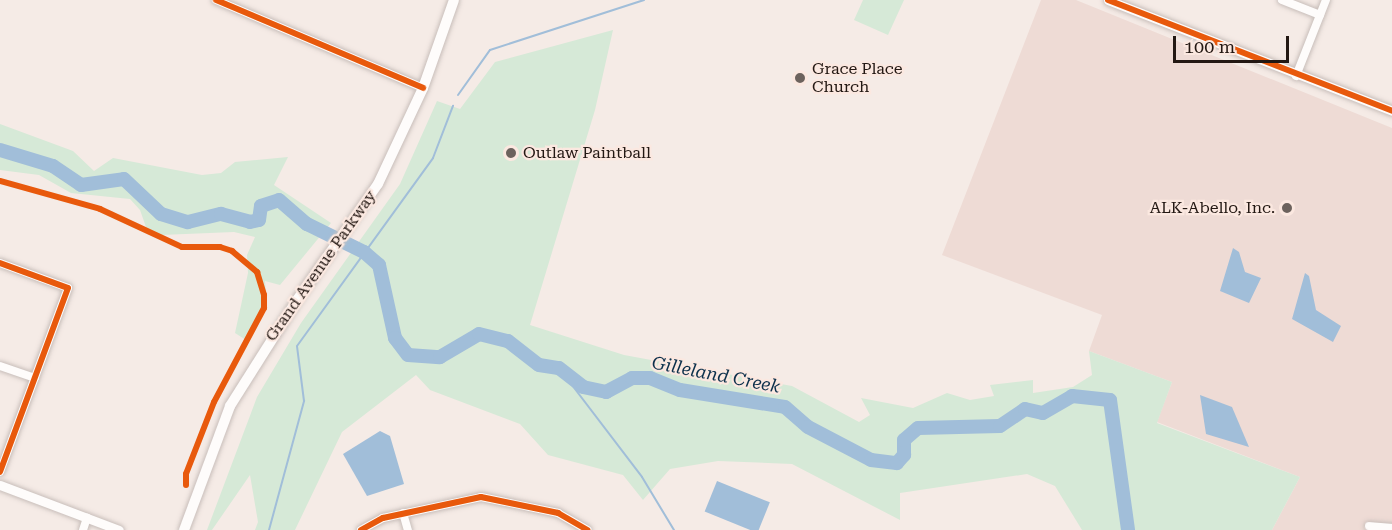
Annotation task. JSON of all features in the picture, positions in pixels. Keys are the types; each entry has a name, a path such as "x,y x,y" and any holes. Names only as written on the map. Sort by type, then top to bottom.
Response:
{"main road":[{"name":"Grand Avenue Parkway","path":"184,530 230,406 297,300 378,184 423,88 454,0"}],"street":[{"path":"216,0 423,88"},
{"path":"1108,0 1296,76 1392,111"},
{"path":"1282,0 1320,15"},
{"path":"1296,76 1326,0"},
{"path":"0,263 69,288 0,472"},
{"path":"0,366 35,378"},
{"path":"0,485 90,523 119,530"},
{"path":"361,530 383,518 481,497 558,513 588,530"},
{"path":"404,513 408,530"},
{"path":"83,530 90,523"},
{"path":"1369,526 1392,528"}],"shaded area":[{"path":"1041,0 1076,0 1392,128 1392,530 1272,530 1300,477 1157,422 1172,382 1089,351 1102,315 942,255"}],"green space":[{"path":"863,0 904,0 888,35 854,20"},
{"path":"613,30 595,110 530,325 624,355 792,386 859,422 870,415 861,398 913,408 947,393 970,400 994,396 990,385 1033,380 1033,393 1073,387 1092,375 1089,351 1172,382 1157,423 1300,477 1272,530 1082,530 1055,486 1027,474 900,493 900,520 792,464 718,461 670,469 643,500 623,475 548,455 520,424 430,390 416,375 342,432 295,530 255,530 258,522 250,475 212,530 207,530 257,397 301,323 400,184 437,101 460,109 495,62"},
{"path":"0,124 73,151 94,171 113,158 202,175 221,173 235,162 288,157 274,185 331,223 280,285 265,281 267,308 246,340 235,333 248,273 247,255 255,237 234,232 161,235 146,227 140,210 130,199 71,193 39,175 0,170"}],"water":[{"path":"1233,248 1239,252 1245,272 1261,278 1249,303 1220,291"},
{"path":"1305,273 1309,276 1316,310 1341,326 1333,342 1292,319"},
{"path":"1200,395 1232,407 1249,447 1206,434"},
{"path":"380,431 390,436 404,484 367,496 343,454"},
{"path":"717,481 770,502 759,530 750,530 705,512"}],"waterway":[{"path":"458,95 490,50 644,0"},
{"path":"269,530 304,401 297,346 433,158 453,106"},
{"name":"Gilleland Creek","path":"0,150 53,166 81,185 124,179 161,214 188,222 221,214 250,222 259,220 261,206 279,200 307,224 364,252 379,265 395,338 408,355 440,357 479,334 508,341 539,365 559,368 583,387 606,392 632,378 650,378 680,390 785,407 808,427 871,460 897,463 904,455 904,440 918,428 1000,426 1025,409 1043,413 1072,396 1110,400 1128,530"},
{"path":"559,368 642,477 674,530"}],"cycle path":[{"path":"216,0 423,88"},
{"path":"1108,0 1392,111"},
{"path":"0,181 100,209 182,247 220,247 232,251 257,272 264,295 264,308 214,402 186,474 186,485"},
{"path":"0,263 68,288 0,472"},
{"path":"361,530 383,518 481,497 558,513 588,530"}],"place":[{"name":"Grace Place Church","path":"800,78"},
{"name":"Outlaw Paintball","path":"511,153"},
{"name":"ALK-Abello, Inc.","path":"1287,208"}]}
